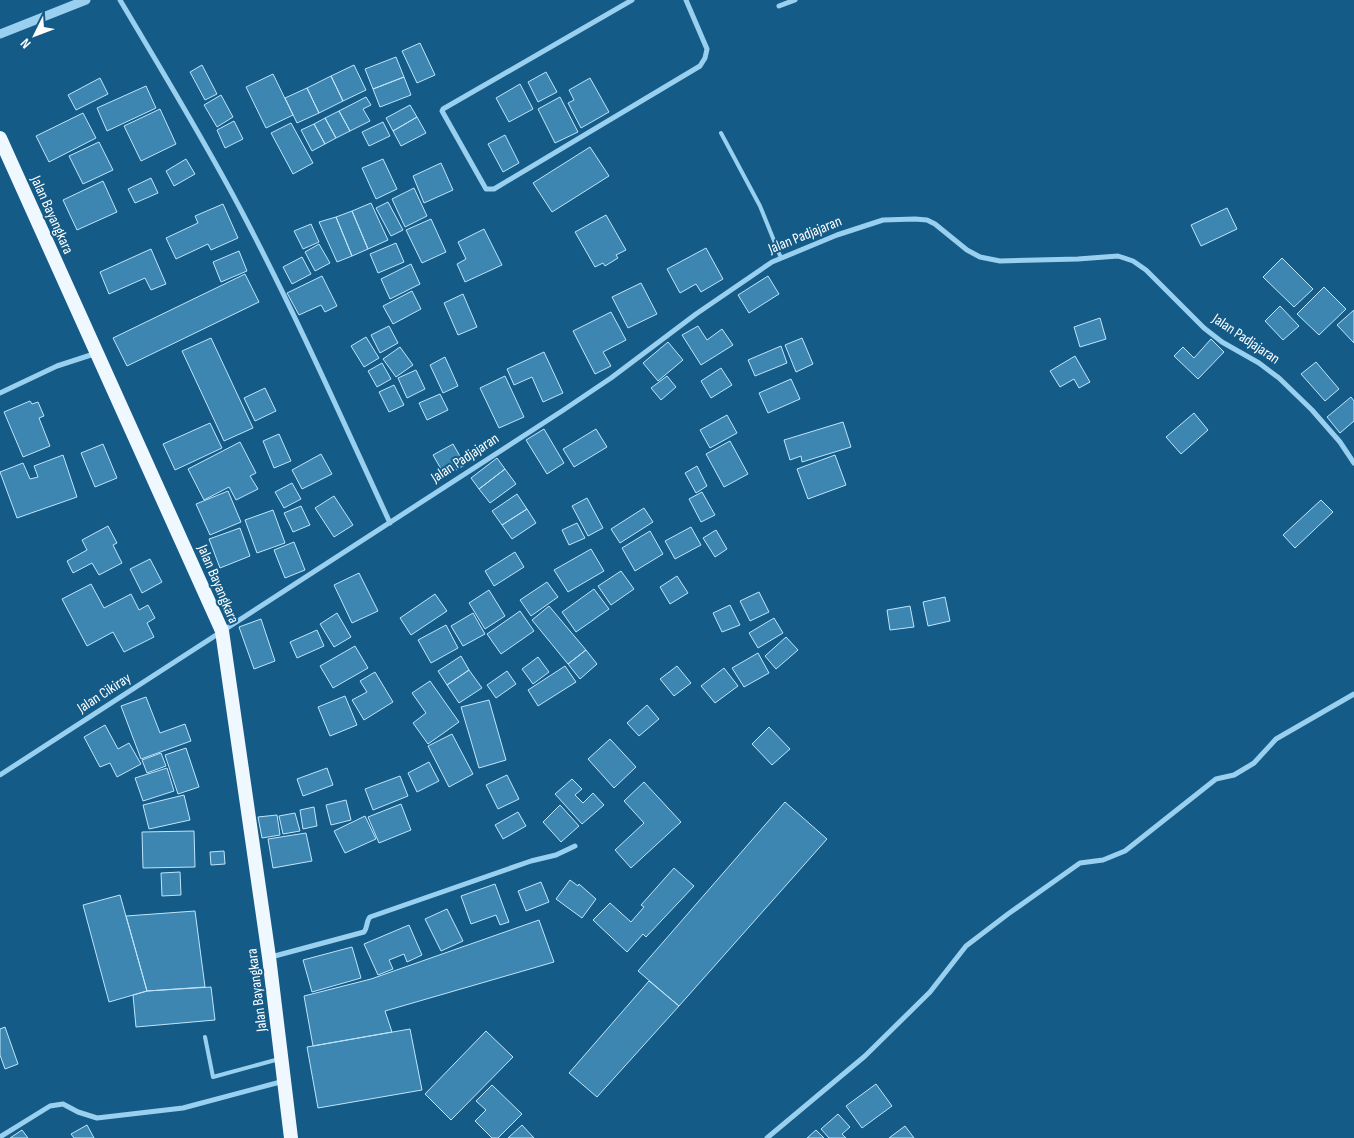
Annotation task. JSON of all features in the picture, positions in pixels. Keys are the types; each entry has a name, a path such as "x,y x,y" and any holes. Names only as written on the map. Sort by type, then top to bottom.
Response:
{"highway":[{"name":"Jalan Bayangkara","path":"0,138 222,631 270,957 291,1138"}],"street":[{"path":"0,34 86,0"},
{"path":"120,0 244,215 313,357 390,523"},
{"path":"632,0 443,109 442,111 487,190 494,189 700,66 705,58 707,49 686,0"},
{"path":"780,6 795,0"},
{"name":"Jalan Padjajaran","path":"222,631 562,411 611,378 696,314 772,262 837,235 883,220 927,220 935,224 967,250 980,257 1000,261 1118,256 1126,258 1146,270 1204,328 1222,342 1259,363 1279,378 1312,410 1340,442 1354,463"},
{"path":"0,393 57,366 98,353"},
{"name":"Jalan Cikiray","path":"0,775 222,631"},
{"path":"767,1138 865,1056 930,992 966,946 1008,914 1080,863 1103,860 1125,851 1216,779 1234,775 1254,763 1276,740 1354,694"},
{"path":"270,957 364,932 370,917 531,861 556,855 575,846"},
{"path":"0,1137 50,1106 64,1104 78,1112 97,1118 183,1108 284,1081"}],"lane":[{"path":"721,133 760,206 781,258"},
{"path":"205,1037 213,1077 282,1059"}],"building":[{"path":"420,43 435,75 417,83 402,51"},
{"path":"396,57 404,77 373,89 365,69"},
{"path":"202,65 217,94 205,100 190,72"},
{"path":"354,65 366,90 343,101 331,76"},
{"path":"546,72 557,92 538,102 528,82"},
{"path":"273,74 293,115 266,128 246,87"},
{"path":"331,76 343,101 319,113 307,88"},
{"path":"404,77 411,95 380,107 373,89"},
{"path":"100,78 108,94 76,110 68,95"},
{"path":"590,78 609,112 581,128 568,103 574,100 569,90"},
{"path":"520,84 533,109 509,122 496,98"},
{"path":"146,86 156,108 107,131 97,108"},
{"path":"307,88 319,113 297,123 285,98"},
{"path":"221,95 233,117 217,127 204,105"},
{"path":"366,97 371,105 363,109 370,121 350,131 339,111"},
{"path":"560,97 578,132 555,143 538,109"},
{"path":"410,105 417,117 393,131 386,118"},
{"path":"160,109 176,144 141,161 124,126"},
{"path":"339,111 350,131 336,138 325,118"},
{"path":"83,113 96,138 49,162 36,136"},
{"path":"417,117 426,133 401,146 393,131"},
{"path":"325,118 336,138 325,144 314,124"},
{"path":"234,121 243,139 225,148 217,130"},
{"path":"383,122 390,136 369,146 362,132"},
{"path":"291,123 313,163 293,174 271,133"},
{"path":"314,124 325,144 312,151 301,130"},
{"path":"505,135 519,163 503,172 488,144"},
{"path":"99,142 113,170 83,184 69,156"},
{"path":"590,147 609,176 552,212 533,183"},
{"path":"186,159 195,174 174,186 166,171"},
{"path":"383,159 397,189 376,199 362,168"},
{"path":"441,163 453,190 424,203 413,176"},
{"path":"151,178 158,193 135,203 128,189"},
{"path":"103,181 117,212 77,230 63,200"},
{"path":"414,188 427,216 405,227 392,199"},
{"path":"388,202 403,230 391,236 376,208"},
{"path":"371,203 388,240 368,249 352,211"},
{"path":"223,204 238,238 211,250 208,244 176,259 166,238 198,223 195,216"},
{"path":"1227,208 1237,229 1201,246 1191,225"},
{"path":"352,211 368,249 352,256 336,217"},
{"path":"606,215 626,250 616,255 618,258 605,266 603,263 595,267 575,232"},
{"path":"336,217 352,256 337,262 319,222"},
{"path":"431,219 446,252 422,263 406,230"},
{"path":"311,224 319,242 303,249 294,231"},
{"path":"484,229 502,265 465,282 457,264 466,259 458,242"},
{"path":"396,243 404,262 378,273 370,254"},
{"path":"319,244 330,263 315,271 305,252"},
{"path":"706,248 723,279 701,292 696,284 680,293 667,269"},
{"path":"151,249 166,284 151,290 145,278 109,294 100,272"},
{"path":"239,251 247,271 221,282 213,262"},
{"path":"302,257 311,274 292,284 283,267"},
{"path":"1282,258 1313,289 1294,307 1263,277"},
{"path":"411,264 420,284 390,299 381,279"},
{"path":"245,274 259,302 127,366 113,338"},
{"path":"322,276 337,306 325,312 321,305 299,315 287,293"},
{"path":"768,276 779,294 749,313 738,295"},
{"path":"641,283 657,314 628,328 612,297"},
{"path":"1324,287 1346,309 1319,335 1297,314"},
{"path":"412,291 421,309 393,324 383,306"},
{"path":"463,294 477,327 458,335 444,303"},
{"path":"1280,306 1299,326 1283,340 1265,321"},
{"path":"1354,310 1354,343 1337,325"},
{"path":"611,312 626,340 603,352 611,366 595,374 573,331"},
{"path":"1100,318 1106,339 1080,347 1074,327"},
{"path":"389,326 398,343 380,353 371,335"},
{"path":"698,326 707,340 722,329 733,345 701,365 682,335"},
{"path":"366,337 379,358 364,367 351,346"},
{"path":"211,338 253,428 224,441 182,351"},
{"path":"802,338 813,364 796,372 785,345"},
{"path":"1211,339 1224,352 1198,379 1174,356 1183,347 1194,358"},
{"path":"668,342 683,360 658,381 643,363"},
{"path":"781,346 787,363 755,376 748,360"},
{"path":"400,347 413,365 396,377 383,359"},
{"path":"544,352 563,393 543,402 532,377 514,385 507,369"},
{"path":"1075,356 1090,382 1079,388 1074,379 1060,387 1050,371"},
{"path":"445,357 458,386 443,393 430,365"},
{"path":"1316,362 1339,389 1325,401 1301,374"},
{"path":"382,363 391,379 377,387 368,371"},
{"path":"721,368 732,385 711,398 701,381"},
{"path":"416,370 425,389 407,398 398,378"},
{"path":"505,376 524,417 499,428 480,388"},
{"path":"667,376 676,387 661,400 651,388"},
{"path":"791,379 800,399 768,413 759,393"},
{"path":"394,385 404,405 389,412 379,392"},
{"path":"265,388 276,411 255,421 244,398"},
{"path":"440,394 448,410 427,420 419,403"},
{"path":"1351,397 1354,401 1354,421 1340,433 1327,417"},
{"path":"30,401 32,404 38,402 44,416 39,418 50,446 23,457 4,412"},
{"path":"1194,413 1208,430 1181,454 1166,437"},
{"path":"727,415 737,433 710,448 700,430"},
{"path":"843,422 851,447 802,462 801,456 790,460 784,440"},
{"path":"210,423 222,448 175,470 163,444"},
{"path":"544,429 564,463 547,474 526,440"},
{"path":"596,429 607,447 574,467 563,449"},
{"path":"279,434 291,461 274,468 263,441"},
{"path":"730,441 748,474 724,487 706,454"},
{"path":"240,442 256,473 250,476 258,489 236,500 229,487 204,500 188,469"},
{"path":"103,444 117,478 95,487 81,453"},
{"path":"453,444 465,465 445,476 433,455"},
{"path":"321,454 332,474 302,489 292,470"},
{"path":"63,455 77,497 17,518 0,472 23,463 30,479 38,477 34,466"},
{"path":"835,455 846,485 808,499 797,469"},
{"path":"497,458 505,469 479,489 471,478"},
{"path":"697,466 707,486 696,493 685,473"},
{"path":"505,469 516,484 490,503 479,489"},
{"path":"292,483 301,499 284,508 275,492"},
{"path":"228,491 241,522 210,535 196,504"},
{"path":"702,492 715,515 701,522 689,499"},
{"path":"517,494 527,509 502,525 492,511"},
{"path":"334,496 353,525 334,537 315,508"},
{"path":"587,498 603,528 588,536 572,506"},
{"path":"1321,500 1333,512 1295,548 1283,535"},
{"path":"301,506 310,525 293,532 284,513"},
{"path":"644,508 653,522 620,543 611,529"},
{"path":"527,509 536,523 512,539 502,525"},
{"path":"273,510 285,543 257,553 245,520"},
{"path":"577,523 585,538 569,545 562,530"},
{"path":"108,526 117,543 113,545 122,563 99,575 92,563 73,573 67,561 87,550 82,540"},
{"path":"691,527 701,545 675,559 665,541"},
{"path":"240,528 250,556 220,568 209,539"},
{"path":"716,530 727,549 715,557 703,538"},
{"path":"650,531 663,554 635,571 622,548"},
{"path":"294,542 305,570 285,578 274,550"},
{"path":"591,549 604,571 568,592 554,570"},
{"path":"515,552 524,567 494,586 485,571"},
{"path":"150,559 162,582 142,593 130,569"},
{"path":"621,571 634,589 611,605 598,586"},
{"path":"359,573 378,611 352,623 334,585"},
{"path":"677,576 688,593 670,604 660,587"},
{"path":"547,582 558,597 531,616 520,600"},
{"path":"91,584 104,608 131,594 139,610 148,605 155,618 147,623 154,637 124,652 113,632 87,646 62,599"},
{"path":"594,589 609,609 576,632 562,612"},
{"path":"489,590 505,616 485,629 469,603"},
{"path":"759,592 769,612 750,621 740,601"},
{"path":"435,594 447,611 411,635 400,618"},
{"path":"945,597 950,621 928,626 923,602"},
{"path":"730,605 740,625 722,632 713,613"},
{"path":"549,606 586,650 568,664 532,620"},
{"path":"910,606 914,627 890,630 887,610"},
{"path":"520,611 534,631 501,654 487,634"},
{"path":"337,613 351,637 334,647 320,624"},
{"path":"473,613 485,634 463,646 451,626"},
{"path":"774,618 783,633 758,648 749,633"},
{"path":"261,619 275,661 254,669 239,627"},
{"path":"446,625 458,648 431,663 418,640"},
{"path":"317,630 324,646 297,658 290,642"},
{"path":"786,637 798,650 776,669 765,656"},
{"path":"355,646 368,668 333,688 320,666"},
{"path":"586,650 597,664 580,679 568,664"},
{"path":"758,653 769,673 744,687 732,668"},
{"path":"461,656 469,670 447,685 438,671"},
{"path":"538,657 549,672 533,684 522,669"},
{"path":"565,666 576,682 538,706 528,690"},
{"path":"677,666 691,683 674,696 660,679"},
{"path":"724,668 738,686 715,703 701,686"},
{"path":"469,670 482,688 459,703 447,685"},
{"path":"507,671 516,684 496,698 487,685"},
{"path":"375,672 393,702 364,720 352,700 367,692 360,681"},
{"path":"430,681 459,722 428,744 413,723 426,713 412,693"},
{"path":"345,696 357,725 330,736 318,707"},
{"path":"146,697 160,733 185,724 191,741 141,759 121,706"},
{"path":"489,700 506,760 479,768 461,707"},
{"path":"647,705 659,719 639,736 627,723"},
{"path":"105,725 118,749 129,743 141,764 117,777 110,763 100,767 84,737"},
{"path":"769,727 790,749 772,765 752,744"},
{"path":"452,734 473,774 449,787 428,746"},
{"path":"610,739 636,767 614,788 588,759"},
{"path":"186,748 199,787 178,794 165,755"},
{"path":"161,753 166,766 147,773 142,760"},
{"path":"429,762 439,781 417,792 408,773"},
{"path":"167,768 174,791 143,801 135,778"},
{"path":"327,768 333,785 303,796 297,779"},
{"path":"507,775 519,799 498,809 486,785"},
{"path":"400,776 408,796 373,810 365,789"},
{"path":"572,779 582,789 575,795 583,803 593,793 604,805 582,824 555,794"},
{"path":"644,782 681,822 631,868 615,850 644,823 624,801"},
{"path":"184,795 190,820 149,829 143,805"},
{"path":"346,800 351,820 331,825 326,805"},
{"path":"785,802 827,839 679,1006 638,971"},
{"path":"401,804 411,830 379,843 368,817"},
{"path":"560,805 579,826 561,842 543,822"},
{"path":"314,807 317,826 303,829 300,810"},
{"path":"518,812 526,826 503,839 495,825"},
{"path":"295,813 300,831 283,834 279,816"},
{"path":"277,815 280,835 262,838 258,817"},
{"path":"365,816 376,839 345,853 334,831"},
{"path":"194,831 195,867 143,868 142,832"},
{"path":"306,833 312,861 273,868 268,839"},
{"path":"224,851 225,864 211,865 210,852"},
{"path":"674,868 694,886 646,937 643,934 627,952 593,920 610,903 631,922 644,907 641,905"},
{"path":"180,872 181,895 162,896 161,873"},
{"path":"570,880 578,886 579,884 596,899 582,918 556,899"},
{"path":"541,882 549,902 526,911 518,891"},
{"path":"495,884 509,922 500,925 496,915 471,924 461,896"},
{"path":"120,895 147,991 109,1002 83,905"},
{"path":"447,909 463,941 441,951 425,919"},
{"path":"195,911 205,987 147,991 126,916"},
{"path":"539,920 554,962 385,1011 392,1032 313,1046 304,996 371,979"},
{"path":"409,925 422,955 407,962 404,954 389,960 393,969 378,975 364,944"},
{"path":"352,947 361,978 312,992 303,960"},
{"path":"649,981 679,1006 597,1097 569,1073"},
{"path":"211,987 215,1020 136,1027 133,995 147,991"},
{"path":"5,1027 18,1064 5,1069 0,1055 0,1029"},
{"path":"410,1029 422,1090 318,1108 307,1047"},
{"path":"486,1031 513,1057 451,1120 425,1094"},
{"path":"876,1084 892,1106 862,1128 846,1106"},
{"path":"492,1085 522,1114 498,1138 492,1138 475,1121 486,1110 476,1101"},
{"path":"838,1114 850,1127 842,1134 846,1138 829,1138 821,1129"},
{"path":"87,1125 94,1138 74,1138 71,1134"},
{"path":"522,1125 534,1138 508,1138"},
{"path":"905,1126 914,1138 889,1138"},
{"path":"22,1130 28,1138 10,1138"},
{"path":"816,1130 824,1138 807,1138"}]}
